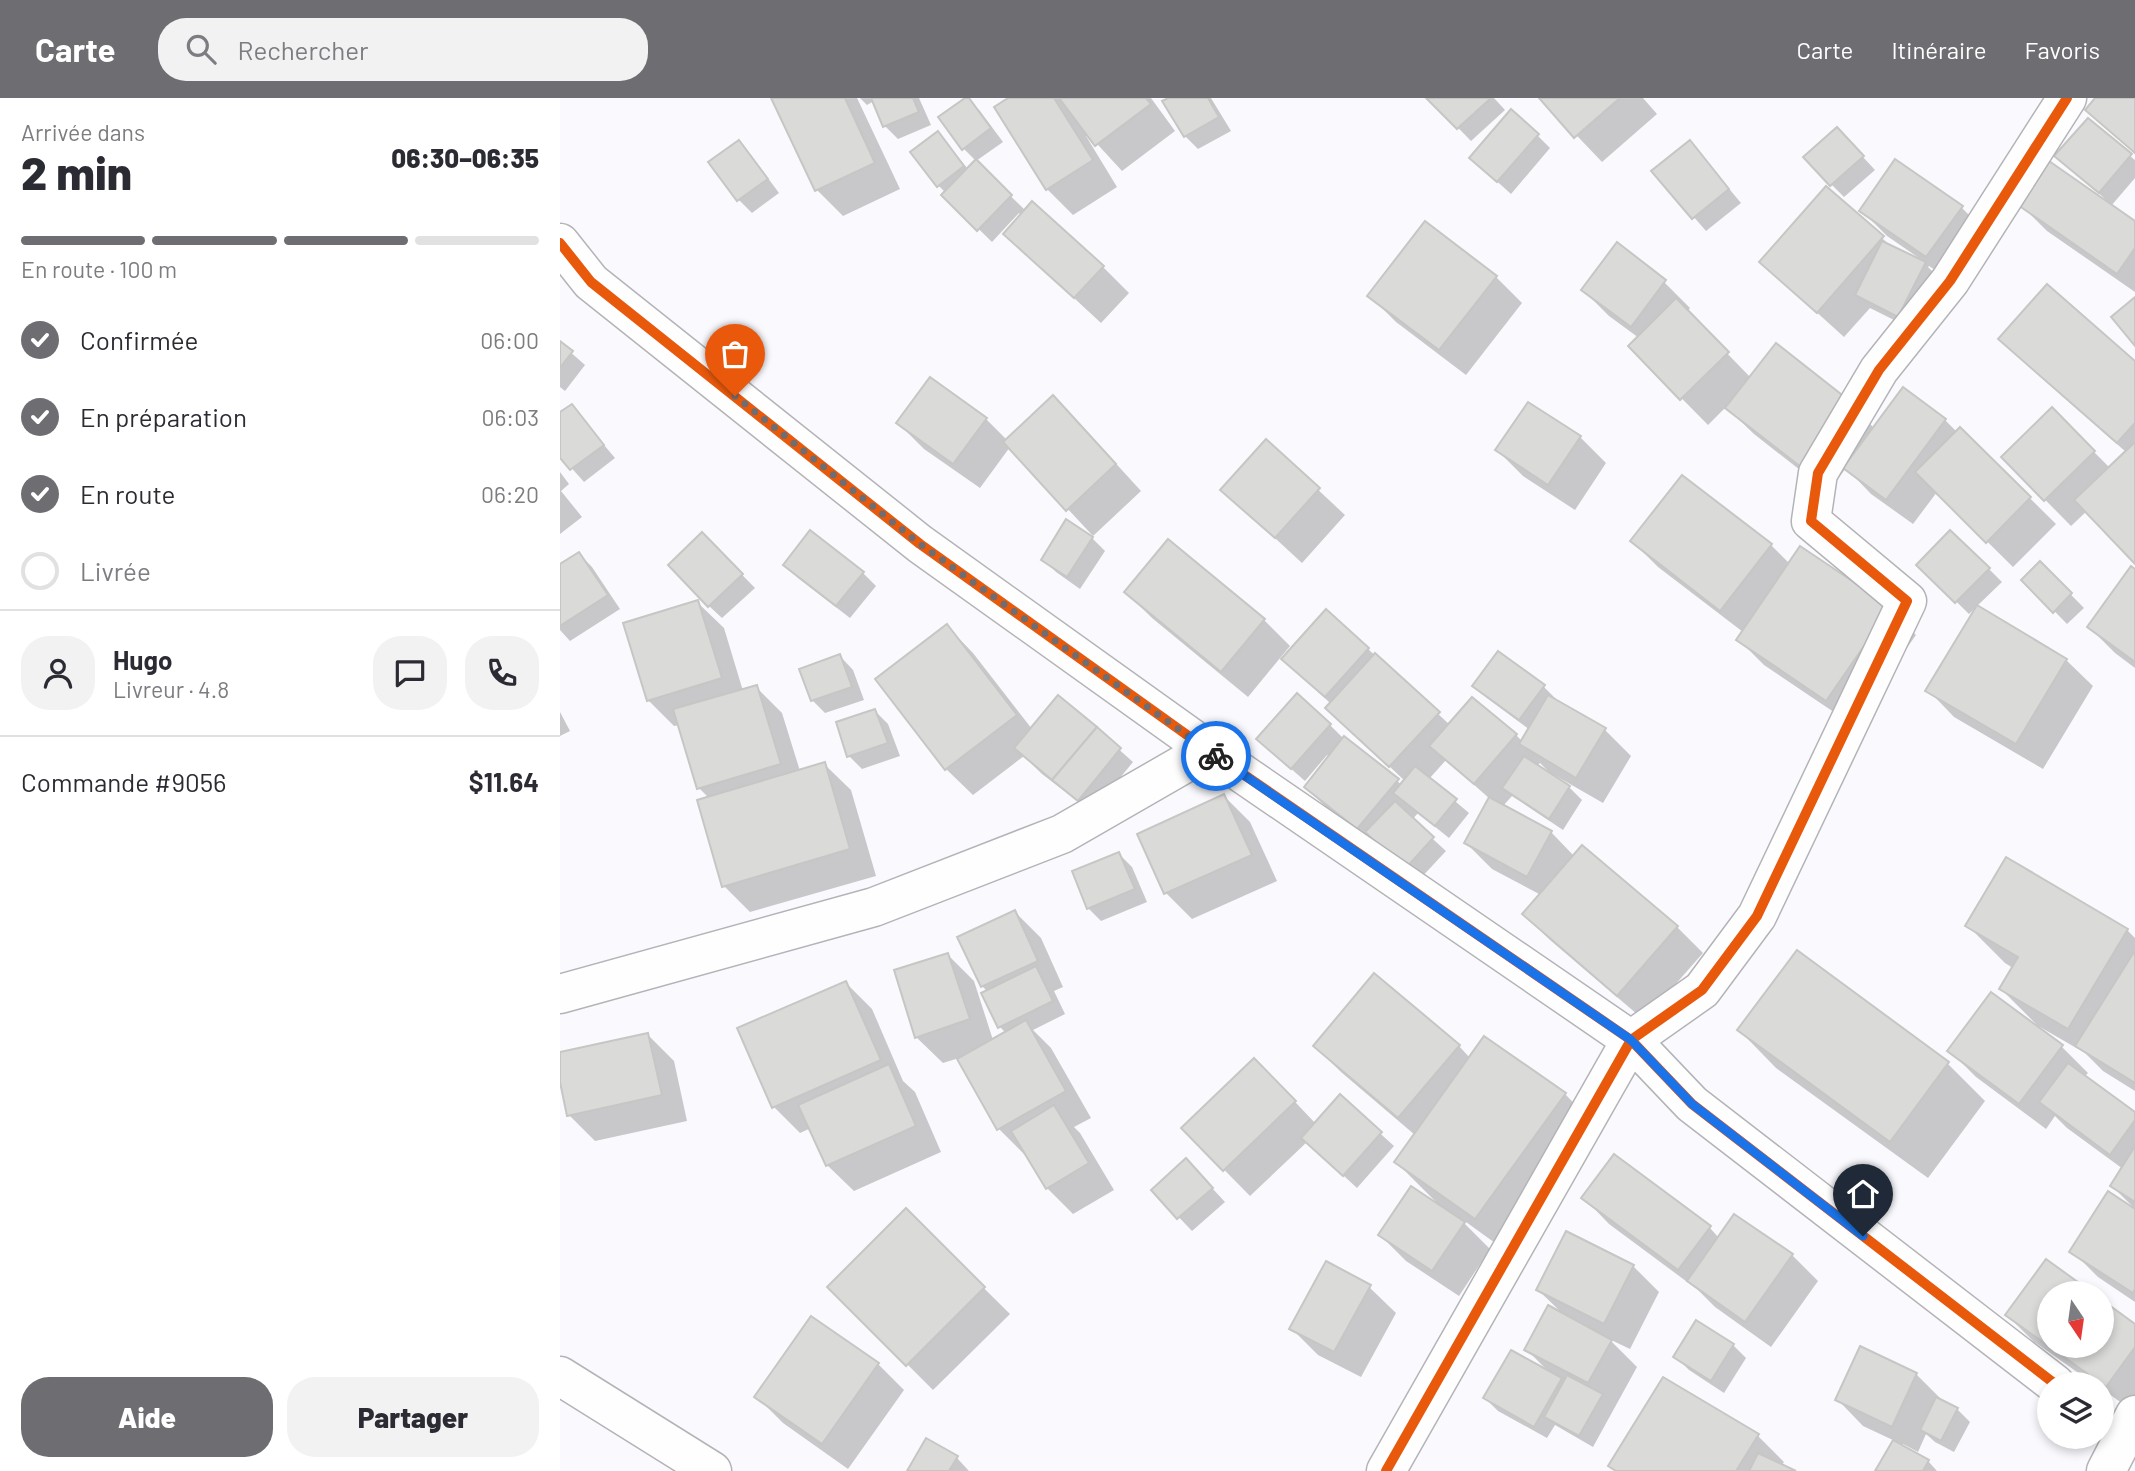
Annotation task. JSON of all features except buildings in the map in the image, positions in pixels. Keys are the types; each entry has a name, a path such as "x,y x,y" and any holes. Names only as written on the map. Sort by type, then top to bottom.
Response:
{"street":[{"path":"1385,1471 1631,1040 1702,990 1757,916 1907,601 1811,521 1818,472 1880,370 1950,281 2067,98"},
{"path":"560,243 591,282 920,544 1208,750 1631,1040 1692,1104 2038,1372"},
{"path":"560,994 886,902 1062,834 1208,750"},
{"path":"560,1376 712,1471"},
{"path":"2106,1471 2126,1418"}],"cycle path":[{"path":"1386,1471 1631,1040 1702,990 1757,916 1907,601 1811,521 1818,473 1879,370 1950,281 2067,98"},
{"path":"560,243 591,282 920,544 1208,750 1631,1040 1692,1104 2039,1372"}],"way so far":[{"path":"735,396 920,544 1216,756"}],"route":[{"path":"1216,756 1631,1040 1692,1104 1863,1236"}]}
